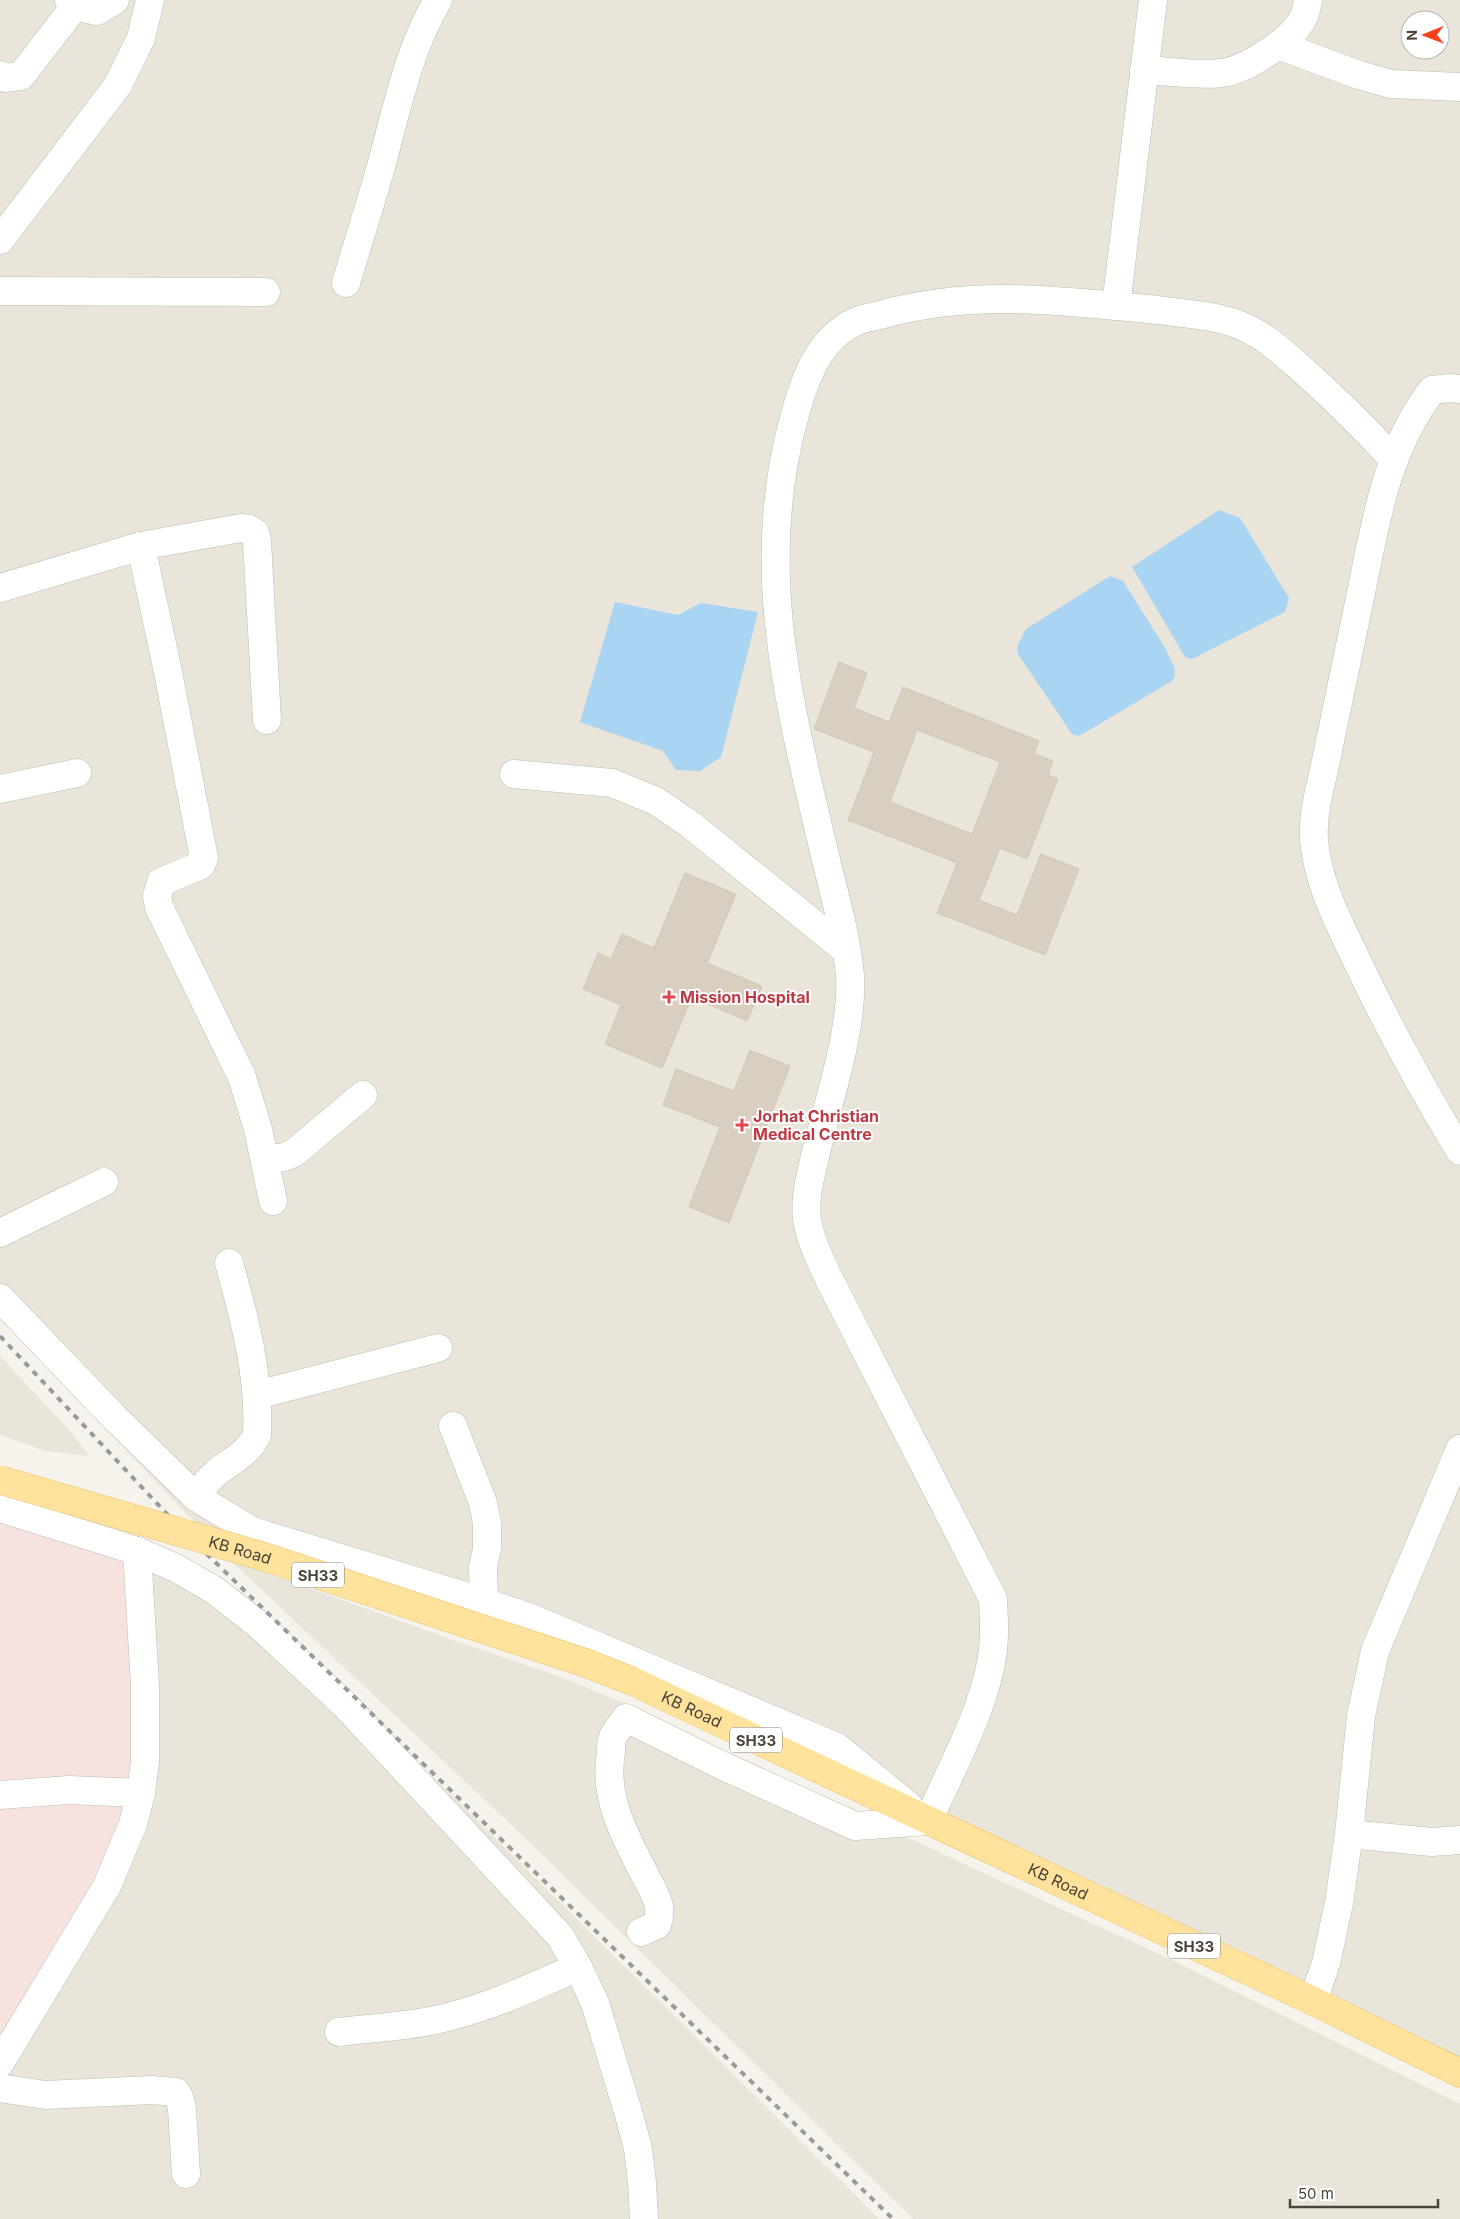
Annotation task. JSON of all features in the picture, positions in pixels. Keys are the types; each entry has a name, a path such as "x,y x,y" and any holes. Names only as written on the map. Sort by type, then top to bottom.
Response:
{"main road":[{"name":"KB Road","path":"0,1480 265,1557 583,1662 632,1681 1314,2001 1460,2073"}],"street":[{"path":"0,75 4,78 21,76 72,3 97,11 115,0"},
{"path":"0,240 118,85 141,38 150,0"},
{"path":"346,283 383,161 404,80 418,42 438,0"},
{"path":"1116,306 1153,0"},
{"path":"1144,70 1221,73 1237,69 1278,45 1302,21 1308,0"},
{"path":"1278,45 1359,75 1391,84 1460,87"},
{"path":"0,291 266,292"},
{"path":"928,1820 972,1721 987,1681 994,1643 993,1599 829,1279 812,1241 807,1217 808,1188 846,1031 850,998 846,950 788,701 776,606 774,535 778,498 789,433 802,386 817,356 832,338 855,321 907,307 981,300 1019,299 1116,306 1208,316 1247,328 1267,340 1326,391 1393,459"},
{"path":"1460,389 1432,390 1418,409 1393,459 1379,508 1327,755 1318,802 1314,838 1319,873 1328,901 1380,1011 1427,1097 1460,1151"},
{"path":"0,588 141,546 241,528 249,529 255,533 257,542 267,720"},
{"path":"141,546 168,672 204,858 201,865 161,882 156,896 159,906 242,1077 258,1129 273,1201"},
{"path":"0,789 77,773"},
{"path":"514,774 612,783 656,801 846,950"},
{"path":"265,1160 284,1157 294,1153 363,1095"},
{"path":"0,1233 104,1182"},
{"path":"196,1497 215,1474 254,1443 257,1435 257,1395 248,1334 229,1263"},
{"path":"0,1298 114,1417 196,1497 252,1530 526,1616 836,1747 928,1820"},
{"path":"257,1395 438,1348"},
{"path":"453,1426 483,1503 487,1524 488,1549 483,1567 484,1602"},
{"path":"1314,2001 1334,1926 1349,1834 1361,1716 1375,1651 1460,1449"},
{"path":"0,1508 137,1551 192,1577 234,1604 338,1698 539,1912 560,1936 578,1967 595,2003 629,2115 641,2174 644,2219"},
{"path":"0,2063 107,1886 133,1824 141,1793 146,1722 137,1551"},
{"path":"641,1932 656,1925 661,1912 657,1899 620,1827 609,1781 609,1760 613,1738 626,1718 719,1764 854,1826 928,1820"},
{"path":"0,1796 69,1790 141,1793"},
{"path":"1349,1834 1432,1842 1460,1840"},
{"path":"339,2032 415,2023 455,2015 512,1996 578,1967"},
{"path":"0,2088 45,2095 159,2090 176,2092 182,2109 186,2174"}],"shaded area":[{"path":"0,0 1460,0 1460,2067 726,1715 200,1528 0,1317"},
{"path":"0,1356 70,1431 89,1456 46,1451 0,1435"},
{"path":"0,1493 59,1510 122,1534 137,1693 130,1796 104,1870 0,2047"},
{"path":"150,1543 204,1568 240,1591 470,1813 879,2219 0,2219 0,2047"},
{"path":"229,1559 561,1677 631,1706 796,1786 1176,1962 1460,2104 1460,2219 913,2219 525,1838"}],"water":[{"path":"1219,510 1240,518 1289,598 1285,612 1192,659 1185,657 1132,567"},
{"path":"1110,576 1123,581 1164,646 1175,669 1175,675 1172,681 1079,736 1072,734 1018,654 1017,647 1026,629"},
{"path":"615,602 678,615 701,603 758,612 721,757 700,771 676,770 663,751 580,722"}],"building":[{"path":"839,662 867,673 854,708 889,722 903,687 1039,741 1034,754 1053,761 1048,775 1058,779 1027,859 1000,848 979,900 1017,915 1041,854 1079,869 1045,955 937,913 957,863 848,820 874,752 814,729","holes":["917,730 1000,762 972,834 890,802"]},
{"path":"685,873 736,894 707,963 762,986 747,1021 692,997 662,1068 605,1044 621,1005 583,989 598,953 611,959 622,934 654,948"},
{"path":"750,1050 790,1066 729,1223 689,1207 720,1127 663,1105 676,1069 734,1091"}],"railway":[{"path":"0,1336 181,1529 893,2219"}],"place":[{"name":"Mission Hospital","path":"669,997"},
{"name":"Jorhat Christian Medical Centre","path":"742,1125"}]}
